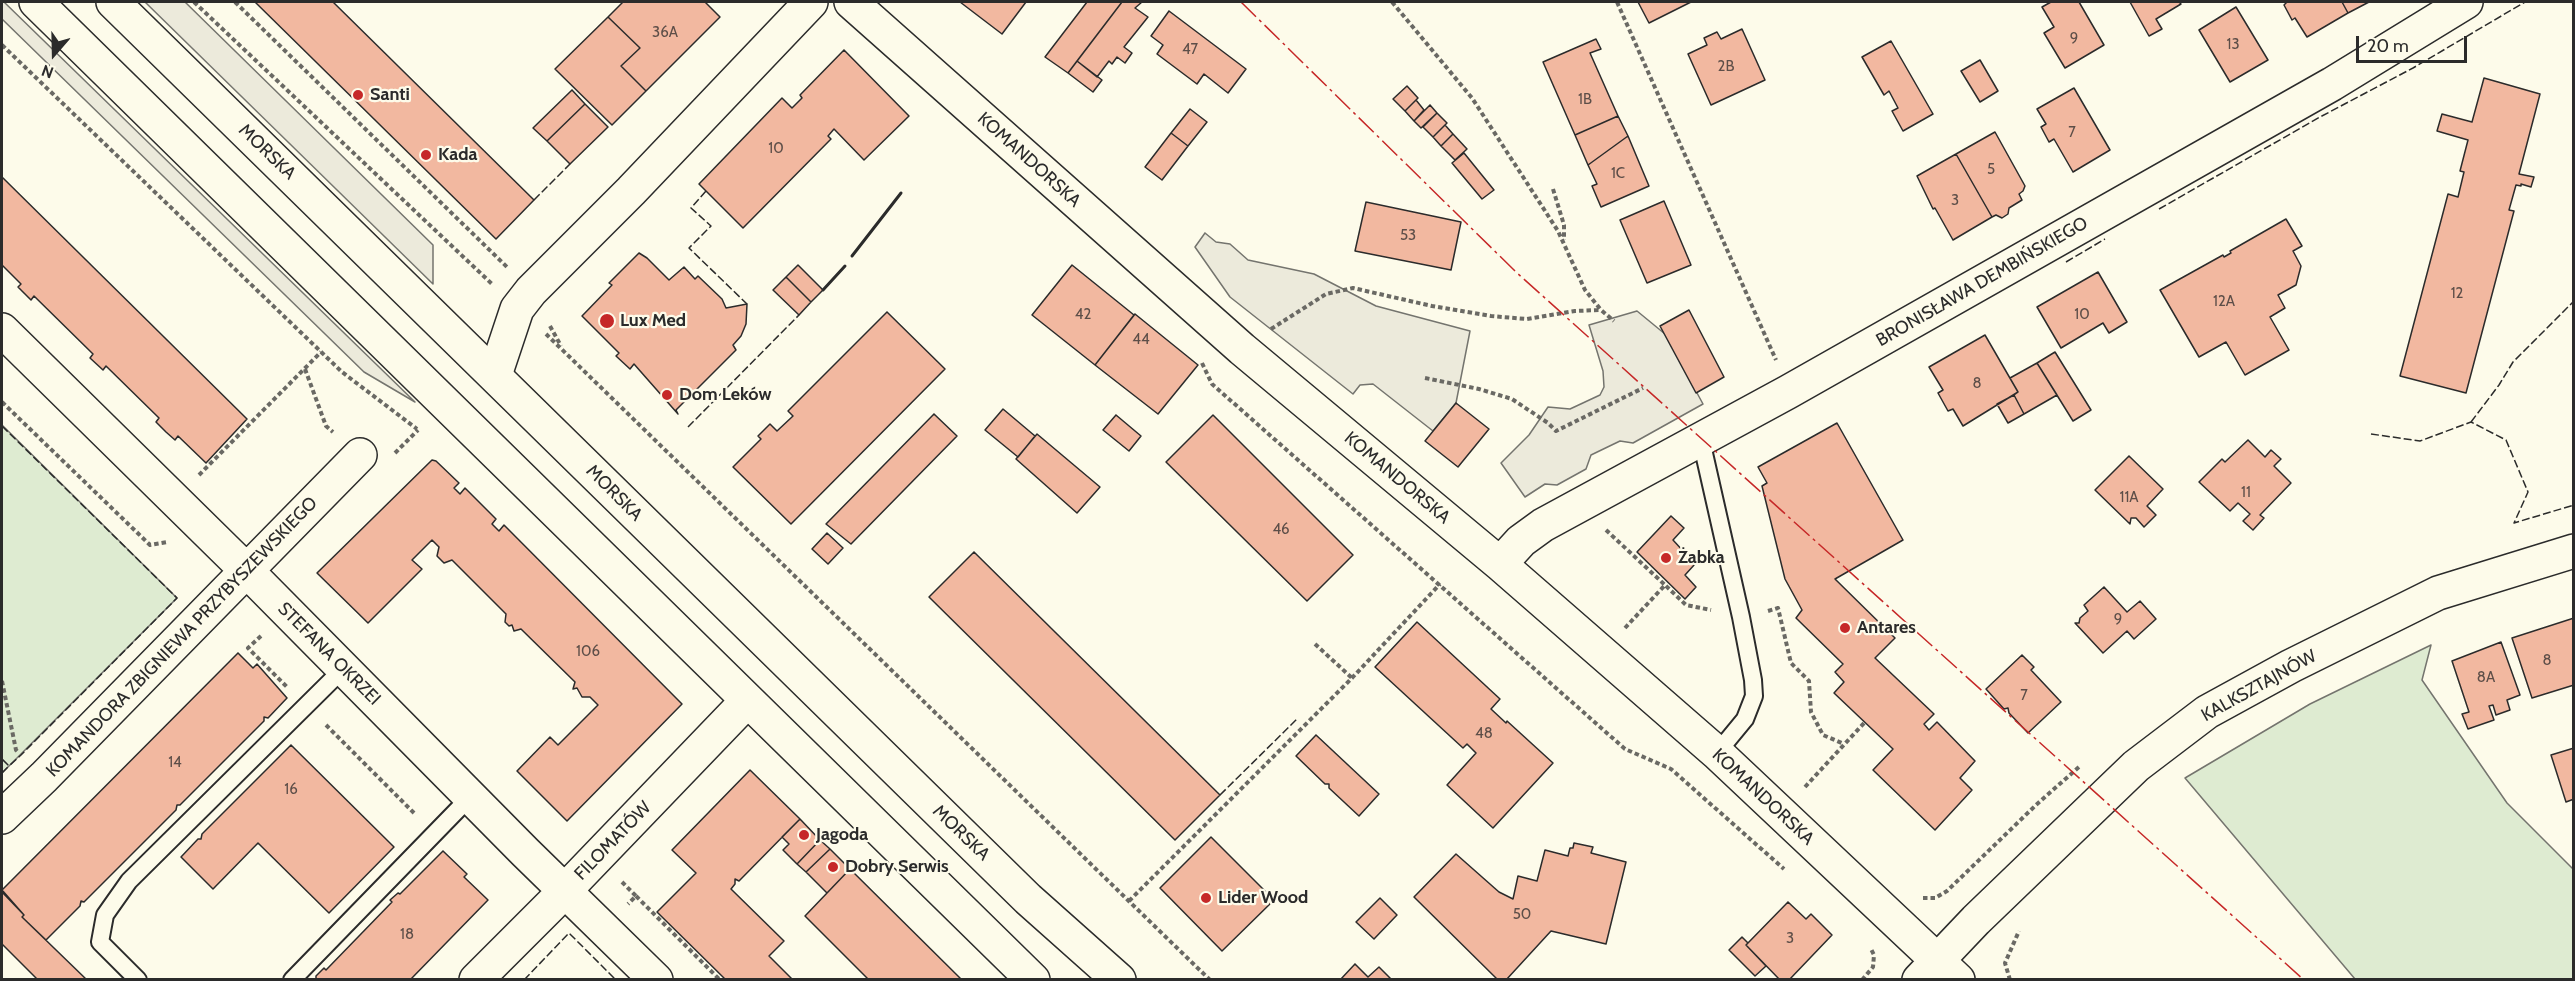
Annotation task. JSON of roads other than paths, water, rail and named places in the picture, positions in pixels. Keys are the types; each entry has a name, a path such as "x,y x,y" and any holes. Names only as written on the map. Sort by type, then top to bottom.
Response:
{"street":[{"path":"36,2 1033,980"},
{"name":"MORSKA","path":"113,2 1028,899 1119,980"},
{"path":"495,375 524,300 811,2"},
{"name":"KOMANDORSKA","path":"850,2 1242,349 1500,564 1717,753 1937,973"},
{"name":"BRONISŁAWA DEMBIŃSKIEGO","path":"1500,564 1521,541 1543,525 1788,392 2332,84 2466,2"},
{"name":"STEFANA OKRZEI","path":"2,330 656,980"},
{"name":"KOMANDORA ZBIGNIEWA PRZYBYSZEWSKIEGO","path":"2,817 360,455"},
{"name":"KALKSZTAJNÓW","path":"1937,973 2136,766 2207,712 2291,666 2438,593 2574,551"},
{"name":"FILOMATÓW","path":"476,980 747,701"}],"lane":[{"path":"1701,440 1742,617 1754,696 1745,719 1717,753"},
{"path":"138,980 100,942 105,915 129,881 344,668"},
{"path":"292,980 471,796"}],"place":[{"name":"Santi","path":"358,95"},
{"name":"Kada","path":"426,155"},
{"name":"Lux Med","path":"607,321"},
{"name":"Dom Leków","path":"667,395"},
{"name":"Żabka","path":"1666,558"},
{"name":"Antares","path":"1845,628"},
{"name":"Jagoda","path":"804,835"},
{"name":"Dobry Serwis","path":"833,867"},
{"name":"Lider Wood","path":"1206,898"}]}
